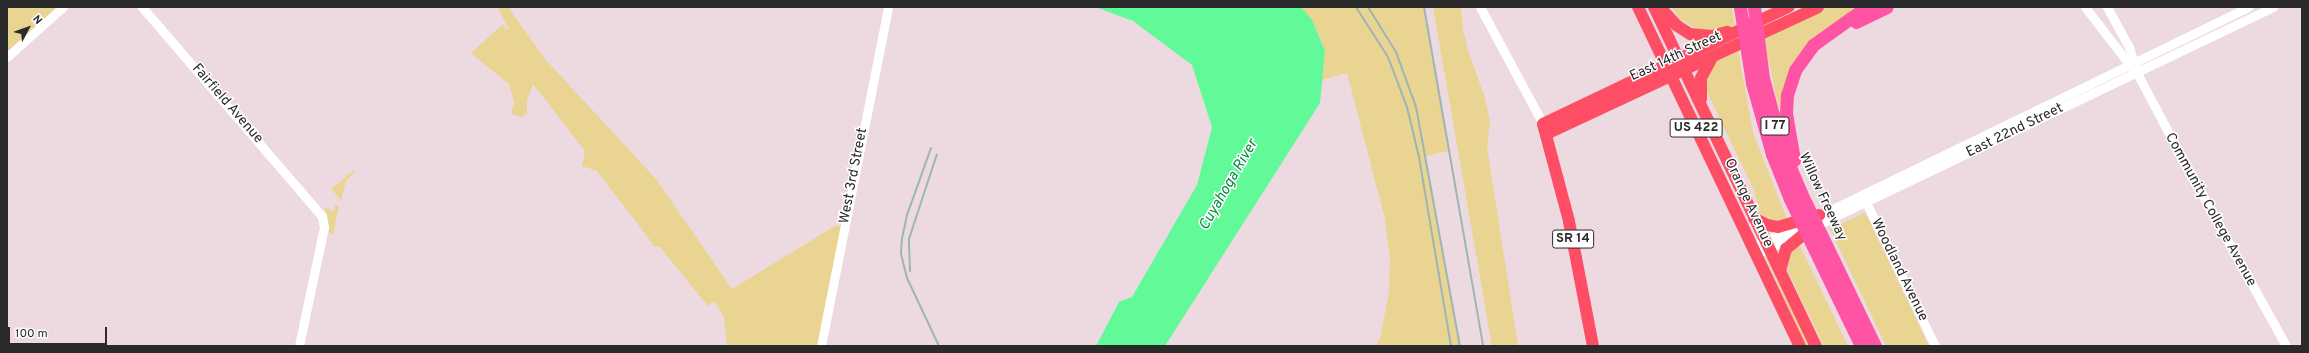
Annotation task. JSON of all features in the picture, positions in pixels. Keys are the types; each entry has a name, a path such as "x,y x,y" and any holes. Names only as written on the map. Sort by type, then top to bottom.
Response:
{"highway":[{"name":"Willow Freeway","path":"1753,59 1754,7"},
{"path":"1799,195 1790,141 1787,95 1799,63 1820,39 1866,7"},
{"path":"1820,39 1887,7"},
{"name":"Willow Freeway","path":"1740,8 1753,59 1799,195 1816,256 1861,346"},
{"name":"Willow Freeway","path":"1799,195 1822,235 1875,346"},
{"path":"1836,298 1856,346"}],"main road":[{"name":"Orange Avenue","path":"1638,7 1800,346"},
{"name":"Orange Avenue","path":"1654,7 1816,346"},
{"path":"1660,7 1680,29 1701,36 1718,35 1767,17"},
{"name":"East 14th Street","path":"1544,129 1682,65 1767,17 1788,7"},
{"name":"East 14th Street","path":"1682,65 1712,57 1818,7"},
{"path":"1701,106 1700,78 1712,57"},
{"name":"SR 14","path":"1544,129 1570,221 1593,346"},
{"path":"1754,218 1767,225 1778,227 1819,215"},
{"path":"1780,270 1786,249 1811,228"}],"street":[{"path":"7,57 64,7"},
{"name":"Fairfield Avenue","path":"142,7 320,212 324,227 299,346"},
{"name":"West 3rd Street","path":"821,346 888,7"},
{"path":"1480,7 1544,129"},
{"path":"2085,7 2132,63"},
{"path":"2107,7 2132,63"},
{"name":"East 22nd Street","path":"1754,251 1862,193 2248,7"},
{"name":"East 22nd Street","path":"1767,244 1811,228 1867,202 2273,7"},
{"name":"Community College Avenue","path":"2132,63 2212,214 2286,346"},
{"name":"Woodland Avenue","path":"1862,193 1936,346"}],"shaded area":[{"path":"7,7 63,7 7,57"},
{"path":"497,7 508,7 545,59 656,179 732,289 835,226 845,225 821,346 727,346 724,317 714,301 708,306 660,247 652,246 653,244 597,171 582,166 585,151 533,84 527,100 527,115 524,114 523,117 511,114 514,102 509,84 471,53 503,24 505,29 509,29"},
{"path":"1301,7 1424,7 1449,151 1426,156 1460,346 1376,346 1381,335 1389,292 1390,260 1385,219 1347,73 1322,80 1325,51 1319,35"},
{"path":"1433,7 1461,7 1463,29 1468,50 1485,98 1490,122 1487,146 1518,346 1492,346"},
{"path":"1671,7 1732,7 1735,25 1719,31 1697,29 1680,19"},
{"path":"1829,7 1859,7 1818,34 1784,84 1779,109 1764,39"},
{"path":"1738,49 1753,133 1787,219 1781,221 1769,219 1760,213 1754,190 1706,90 1706,70 1715,60"},
{"path":"353,171 355,172 346,181 341,200 331,189"},
{"path":"335,205 339,206 333,235 327,231 328,222 324,208 334,211"},
{"path":"1864,213 1868,218 1929,346 1886,346 1830,229"},
{"path":"1799,244 1848,346 1824,346 1788,272 1788,254"},
{"path":"1766,258 1768,259 1809,346 1806,346"}],"water":[{"name":"Cuyahoga River","path":"1095,7 1301,7 1312,20 1325,51 1320,103 1165,346 1096,346 1119,302 1132,297 1197,185 1212,127 1192,65 1133,21"}],"railway":[{"path":"1356,7 1388,57 1407,107 1419,157 1451,346"},
{"path":"1368,7 1396,52 1416,107 1460,346"},
{"path":"1424,7 1483,346"},
{"path":"931,148 907,215 902,238 901,254 907,278 939,346"},
{"path":"910,271 909,239 937,154"}]}
